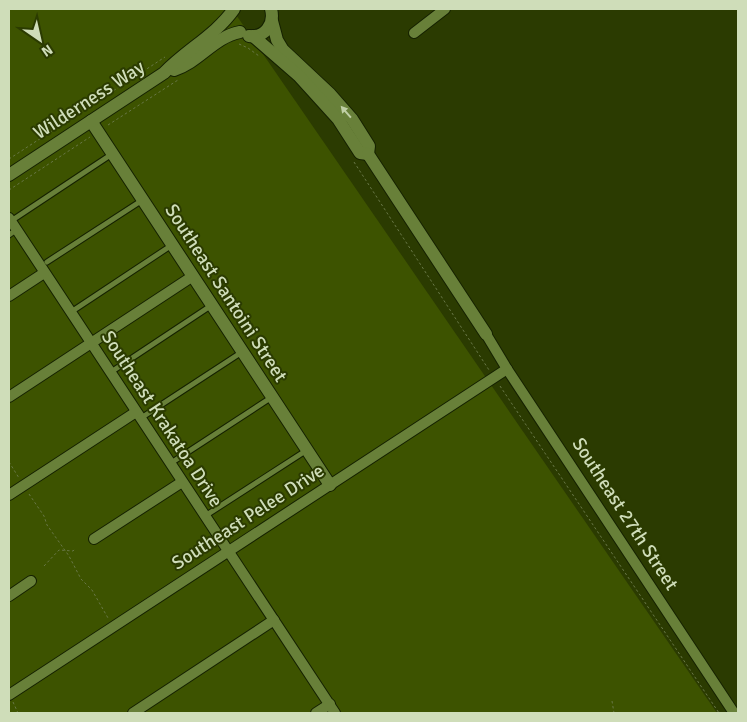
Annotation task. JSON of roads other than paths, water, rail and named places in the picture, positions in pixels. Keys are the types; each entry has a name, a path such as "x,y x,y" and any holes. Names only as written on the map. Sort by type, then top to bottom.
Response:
{"street":[{"path":"234,9 233,21 246,34 299,76 338,119 360,153 368,154"},
{"name":"Wilderness Way","path":"9,175 164,72 175,61 226,21 234,9"},
{"path":"414,33 445,9"},
{"path":"272,15 277,40 283,50 330,94 352,119 369,146 368,154 486,334"},
{"name":"Wilderness Way","path":"164,72 179,68 200,55 218,40 230,34 265,32 272,15"},
{"name":"Southeast Santoini Street","path":"90,121 330,485"},
{"name":"Southeast Krakatoa Drive","path":"10,220 13,233 71,312 332,709"},
{"path":"9,296 44,273"},
{"path":"9,397 192,276"},
{"name":"Southeast 27th Street","path":"486,334 507,369 734,713"},
{"name":"Southeast Pelee Drive","path":"9,695 507,369"},
{"path":"9,495 138,415"},
{"path":"94,540 182,482"},
{"path":"9,596 31,581"},
{"path":"133,713 274,620"},
{"path":"316,713 332,709"}],"lane":[{"path":"10,220 112,154"},
{"path":"48,262 142,200"},
{"path":"71,312 172,245"},
{"path":"110,372 212,305"},
{"path":"138,415 242,352"},
{"path":"170,464 272,398"},
{"path":"205,516 307,450"}]}
